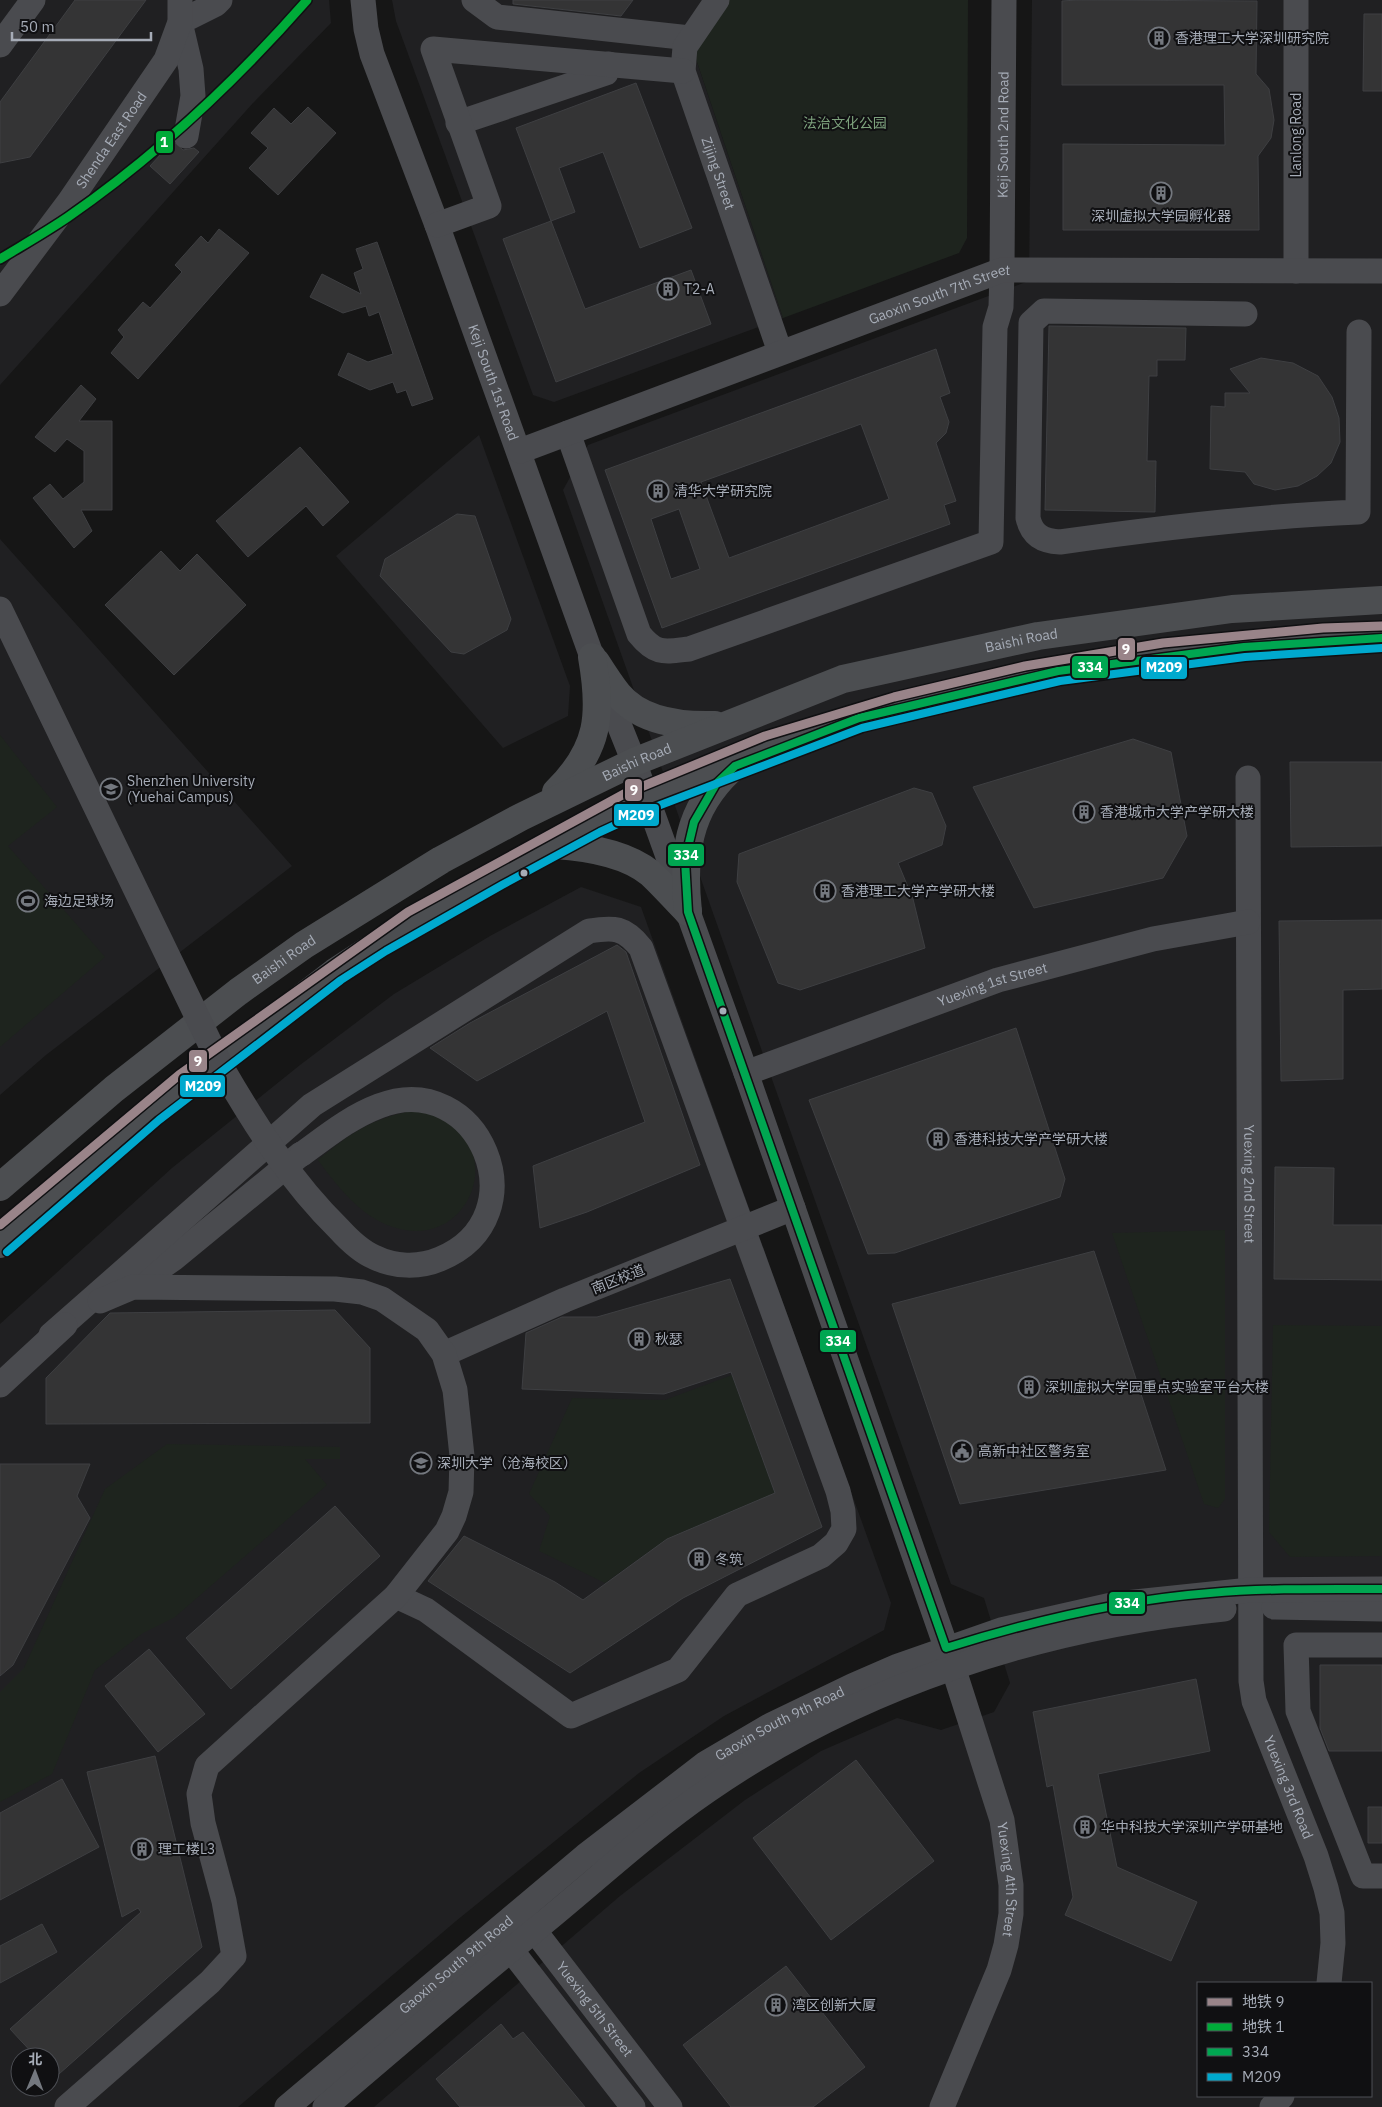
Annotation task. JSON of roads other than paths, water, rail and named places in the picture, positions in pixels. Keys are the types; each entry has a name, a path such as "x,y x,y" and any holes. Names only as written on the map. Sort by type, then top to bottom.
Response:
{"main road":[{"name":"Baishi Road","path":"0,1187 114,1089 238,992 304,945 433,865 541,806 634,762 843,679 1038,636 1232,609 1382,600"},
{"path":"0,1244 153,1112 335,972 381,942 555,845 596,823 646,800 859,718 1058,671 1244,647 1382,638"},
{"path":"592,657 619,695 635,709 669,722 692,726 727,725"},
{"path":"541,806 569,780 582,764 590,749 596,721 598,689 592,657"},
{"path":"688,912 685,860 694,822 716,784 735,766"},
{"path":"555,845 603,852 630,862 649,872 688,912"}],"street":[{"path":"0,44 32,0"},
{"path":"186,136 193,96 191,69 180,11 216,4 220,0"},
{"name":"Keji South 1st Road","path":"363,0 366,29 372,54 520,451 592,657 634,762 793,1208"},
{"path":"474,0 496,18 690,38"},
{"name":"Zijing Street","path":"717,0 690,38 684,54 684,71 780,352"},
{"name":"Keji South 2nd Road","path":"1001,308 1004,0"},
{"name":"Lanlong Road","path":"1296,0 1296,270"},
{"name":"Shenda East Road","path":"0,294 69,202 166,60 180,11"},
{"path":"437,225 489,206 433,49 684,71"},
{"path":"458,123 606,73 609,64"},
{"name":"Gaoxin South 7th Street","path":"520,451 1002,270 1382,271"},
{"path":"1146,270 1146,312"},
{"path":"1001,308 1006,328 1005,418 1029,419"},
{"path":"568,433 639,634 650,647 667,652 689,649 991,542 995,327 1001,308"},
{"path":"1244,314 1044,311 1031,323 1028,518 1033,532 1049,542 1199,523 1290,515 1358,512 1359,332"},
{"path":"0,609 222,1068 273,1151 285,1166 290,1174 302,1190 320,1211 357,1247 373,1257 391,1264 410,1266 432,1263 450,1255 463,1246 482,1224 492,1194 491,1165 486,1151 473,1129 451,1111 421,1101 406,1100 380,1105 352,1119 302,1154 295,1160 287,1166 280,1172 272,1178 173,1259 133,1287 99,1302 51,1335"},
{"name":"Yuexing 2nd Street","path":"1248,778 1250,1598"},
{"name":"Yuexing 1st Street","path":"746,1073 998,980 1153,939 1248,922"},
{"path":"0,1385 51,1335 312,1105 588,931 611,927 630,935 641,948 838,1491 843,1511 844,1529 836,1544 821,1556 736,1595 678,1670 570,1716 426,1610 396,1596"},
{"name":"南区校道","path":"444,1354 565,1300 793,1208"},
{"name":"Yuexing 4th Street","path":"793,1208 950,1658 1002,1820 1011,1885 1011,1914 1000,1970 942,2107"},
{"path":"67,2107 210,1982 234,1956 224,1901 203,1823 198,1794 207,1766 396,1596 447,1532 454,1516 460,1492 462,1456 456,1398 444,1354 427,1330 407,1314 382,1299 362,1292 326,1288 133,1287"},
{"name":"Gaoxin South 9th Road","path":"287,2107 527,1921 585,1856 706,1763 771,1725 852,1686 950,1658 1001,1630 1076,1611 1159,1598 1250,1598 1382,1589"},
{"name":"Gaoxin South 9th Road","path":"1250,1598 1382,1609"},
{"name":"Yuexing 3rd Road","path":"1250,1598 1251,1681 1254,1701 1316,1856 1332,1913 1333,1943 1329,1982"},
{"path":"1382,1646 1296,1645 1298,1711 1363,1876 1382,1876"},
{"path":"1295,1804 1328,1791"},
{"name":"Yuexing 5th Street","path":"527,1921 670,2107"},
{"path":"503,1940 633,2107"},
{"name":"Gaoxin South 9th Road","path":"325,2107 503,1940"},
{"path":"1272,2107 1281,2097"}],"metro line":[{"name":"1","path":"0,259 68,217 164,143 223,88 307,0"},
{"name":"9","path":"0,1225 179,1075 408,912 624,794 765,736 894,697 1025,666 1163,643 1323,628 1382,626"}],"place":[{"name":"香港理工大学深圳研究院","path":"1159,38"},
{"name":"深圳虚拟大学园孵化器","path":"1161,193"},
{"name":"T2-A","path":"668,289"},
{"name":"清华大学研究院","path":"658,491"},
{"name":"Shenzhen University (Yuehai Campus)","path":"111,789"},
{"name":"香港城市大学产学研大楼","path":"1084,812"},
{"name":"香港理工大学产学研大楼","path":"825,891"},
{"name":"海边足球场","path":"28,901"},
{"name":"香港科技大学产学研大楼","path":"938,1139"},
{"name":"秋瑟","path":"639,1339"},
{"name":"深圳虚拟大学园重点实验室平台大楼","path":"1029,1387"},
{"name":"高新中社区警务室","path":"962,1451"},
{"name":"深圳大学（沧海校区）","path":"421,1463"},
{"name":"冬筑","path":"699,1559"},
{"name":"华中科技大学深圳产学研基地","path":"1085,1827"},
{"name":"理工楼L3","path":"142,1849"},
{"name":"湾区创新大厦","path":"776,2005"}],"park label":[{"name":"法治文化公园","path":"845,123"}]}
